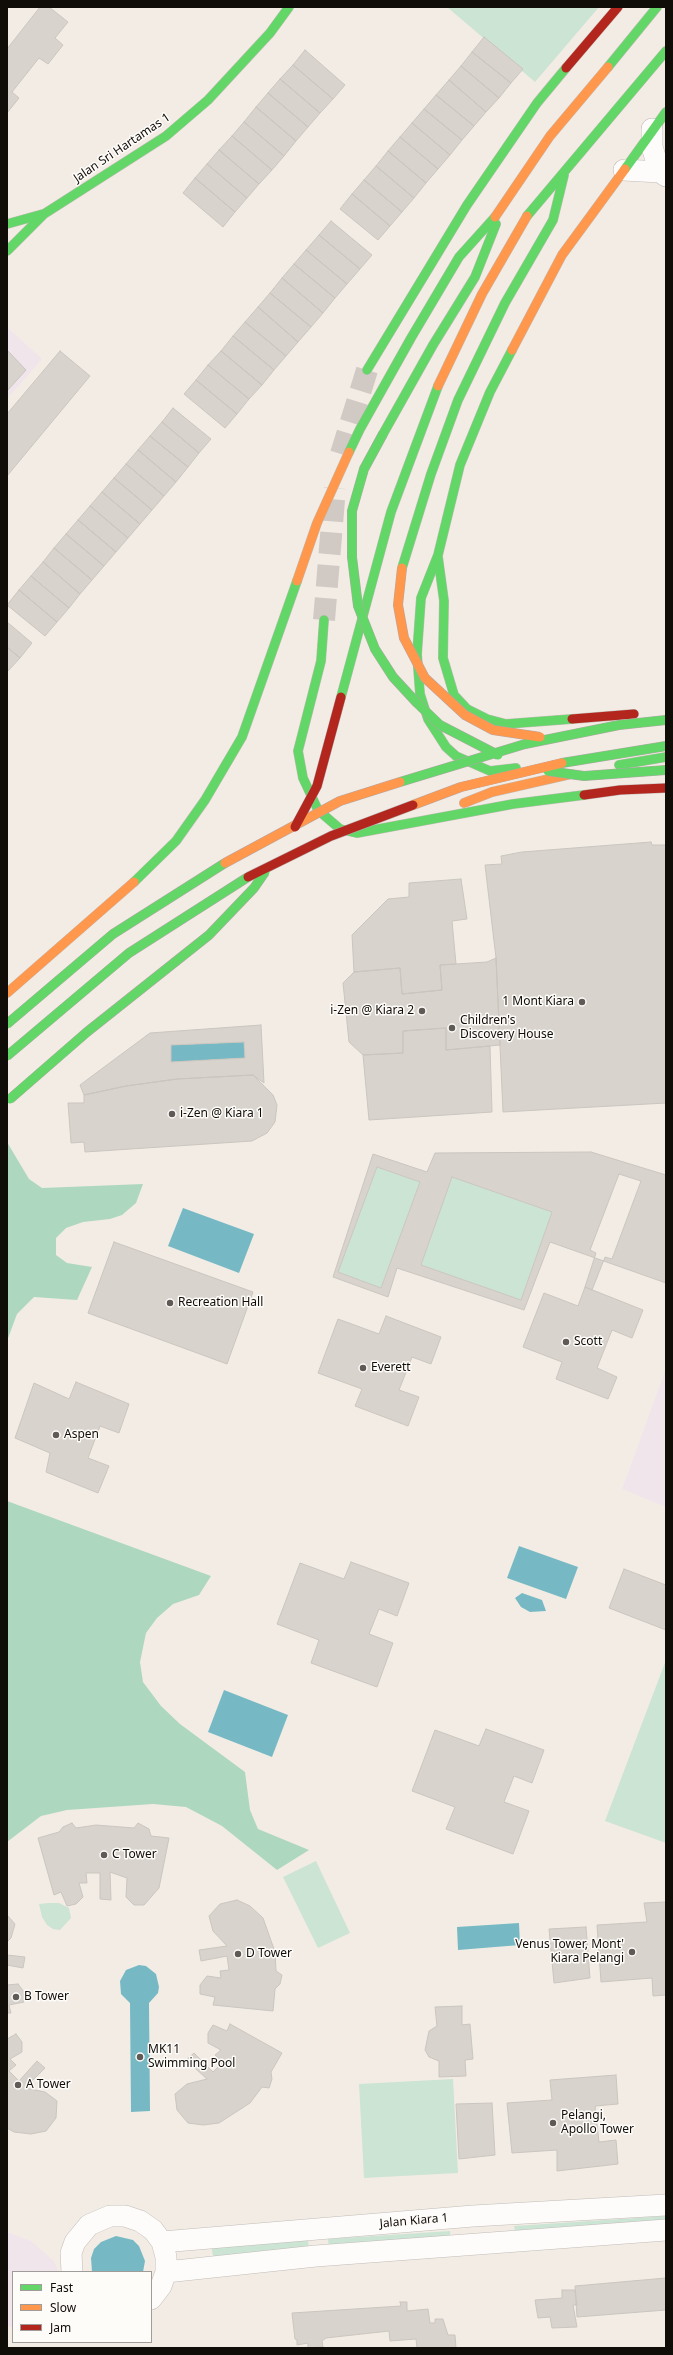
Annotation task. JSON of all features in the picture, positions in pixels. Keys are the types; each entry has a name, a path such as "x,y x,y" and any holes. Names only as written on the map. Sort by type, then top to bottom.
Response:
{"main road":[{"name":"Jalan Sri Hartamas 1","path":"7,251 44,214 166,136 208,100 270,33 289,7"},
{"path":"367,370 467,205 537,102 618,7"},
{"path":"7,993 137,879 176,841 205,800 242,736 284,622 318,523 360,429 459,257 500,212 550,136 657,7"},
{"path":"288,840 317,786 331,740 341,697 391,512 431,402 482,294 523,220 666,52"},
{"path":"666,112 652,129 562,256 490,392 460,465 438,556 421,598 417,654 420,694 428,719 446,748 456,756 490,770 512,770 569,753 666,738"},
{"path":"565,172 553,220 505,303 458,400 431,474 402,568 398,605 404,638 425,678 465,715 493,730 532,737 589,736 666,724"},
{"path":"500,212 475,277 364,469 352,511 352,557 358,606 375,649 392,677 440,725 464,739 511,761 552,772 584,776 666,770"},
{"name":"Jalan Sri Hartamas 1","path":"7,224 44,214"},
{"path":"438,556 444,601 444,658 454,695 468,709 487,719 506,724 534,724 666,710"},
{"path":"324,620 321,662 298,751 302,778 318,810 340,829 357,833 409,825 513,804 620,790 666,788"},
{"path":"7,1024 113,934 220,866 340,801 460,762 525,744 619,725 666,720"},
{"path":"7,1056 129,953 244,879 331,836 461,787 574,760 666,746"},
{"path":"409,825 492,792 548,778 666,757"},
{"path":"8,1100 87,1032 209,935 254,888 280,852"}],"street":[{"path":"624,170 663,174 652,147 652,129"},
{"name":"Jalan Kiara 1","path":"162,2242 473,2216 666,2205"},
{"path":"72,2271 71,2253 75,2242 81,2233 99,2219 110,2216 125,2216 140,2221 153,2230 162,2242 166,2257 166,2272 161,2286 152,2298"},
{"path":"166,2272 316,2256 666,2230"}],"shaded area":[{"path":"7,327 42,359 7,399"},
{"path":"666,1369 666,1507 622,1489"},
{"path":"7,2232 31,2241 54,2261 59,2271 12,2271 12,2328 7,2325"}],"green space":[{"path":"447,7 599,7 535,82"},
{"path":"7,1142 29,1179 42,1188 143,1184 136,1203 122,1215 110,1219 83,1222 66,1228 56,1238 56,1255 67,1263 92,1267 77,1300 34,1297 17,1314 7,1341"},
{"path":"377,1167 420,1182 381,1288 338,1272"},
{"path":"452,1177 552,1212 521,1300 421,1265"},
{"path":"7,1501 211,1576 199,1595 173,1604 157,1618 146,1633 140,1662 143,1682 161,1706 180,1724 245,1772 250,1810 258,1829 309,1850 277,1870 222,1826 186,1807 153,1804 67,1810 41,1816 7,1842"},
{"path":"666,1660 666,1843 605,1821"},
{"path":"316,1861 350,1933 318,1948 283,1877"},
{"path":"59,1903 69,1908 71,1918 60,1930 53,1929 47,1925 42,1917 39,1904"},
{"path":"453,2079 458,2173 364,2178 359,2084"},
{"path":"666,2216 666,2226 516,2237 514,2226"},
{"path":"450,2231 451,2242 329,2252 328,2239"},
{"path":"308,2240 309,2253 214,2260 211,2246"}],"water":[{"path":"244,1042 245,1058 171,1062 171,1045"},
{"path":"183,1208 254,1234 239,1273 168,1246"},
{"path":"519,1546 578,1567 566,1599 507,1578"},
{"path":"522,1593 542,1600 546,1611 530,1612 521,1607 515,1598"},
{"path":"224,1690 288,1715 272,1757 208,1732"},
{"path":"519,1923 520,1945 458,1950 457,1927"},
{"name":"MK11 Swimming Pool","path":"139,1965 146,1966 156,1974 159,1987 158,1993 149,2003 150,2111 131,2112 130,2003 121,1994 120,1981 126,1970"},
{"path":"116,2236 133,2240 139,2246 145,2261 143,2271 92,2271 91,2258 94,2249 101,2242"}],"building":[{"path":"40,7 49,7 68,22 55,38 63,45 48,64 39,58 12,92 19,98 7,113 7,49"},
{"path":"484,37 523,69 511,83 472,52"},
{"path":"305,50 345,85 333,99 293,65"},
{"path":"472,52 511,83 499,98 461,66"},
{"path":"293,65 333,99 320,113 280,79"},
{"path":"461,66 499,98 486,112 449,80"},
{"path":"280,79 320,113 308,127 268,93"},
{"path":"449,80 486,112 474,126 436,95"},
{"path":"268,93 308,127 296,141 256,107"},
{"path":"436,95 474,126 462,140 424,109"},
{"path":"256,107 296,141 284,156 244,122"},
{"path":"424,109 462,140 450,155 412,123"},
{"path":"244,122 284,156 272,170 232,136"},
{"path":"412,123 450,155 438,169 400,137"},
{"path":"232,136 272,170 259,184 219,150"},
{"path":"400,137 438,169 426,183 388,151"},
{"path":"219,150 259,184 247,198 207,164"},
{"path":"388,151 426,183 414,198 376,166"},
{"path":"207,164 247,198 235,212 195,178"},
{"path":"376,166 414,198 402,212 364,180"},
{"path":"195,178 235,212 223,227 183,193"},
{"path":"364,180 402,212 390,226 352,194"},
{"path":"352,194 390,226 378,240 340,209"},
{"path":"331,221 372,255 360,269 319,235"},
{"path":"319,235 360,269 347,284 306,250"},
{"path":"306,250 347,284 335,298 294,264"},
{"path":"294,264 335,298 323,313 282,278"},
{"path":"282,278 323,313 311,327 270,293"},
{"path":"270,293 311,327 298,342 258,307"},
{"path":"258,307 298,342 286,356 245,322"},
{"path":"245,322 286,356 274,370 233,336"},
{"path":"233,336 274,370 262,385 221,351"},
{"path":"7,350 26,370 7,391"},
{"path":"60,351 90,376 7,476 7,414"},
{"path":"221,351 262,385 249,399 208,365"},
{"path":"208,365 249,399 237,414 196,380"},
{"path":"196,380 237,414 225,428 184,394"},
{"path":"173,408 211,439 199,453 162,422"},
{"path":"162,422 199,453 188,467 150,436"},
{"path":"150,436 188,467 176,482 138,450"},
{"path":"138,450 176,482 164,496 126,464"},
{"path":"126,464 164,496 152,510 114,478"},
{"path":"114,478 152,510 140,524 102,492"},
{"path":"102,492 140,524 128,538 90,506"},
{"path":"90,506 128,538 116,552 78,520"},
{"path":"78,520 116,552 104,566 66,534"},
{"path":"66,534 104,566 92,580 54,548"},
{"path":"54,548 92,580 80,594 43,562"},
{"path":"43,562 80,594 69,608 31,576"},
{"path":"31,576 69,608 57,622 19,590"},
{"path":"19,590 57,622 45,636 7,605"},
{"path":"7,622 32,643 20,658 7,647"},
{"path":"7,647 20,658 7,672"},
{"name":"1 Mont Kiara","path":"651,842 652,845 666,845 666,1103 503,1112 496,958 485,865 502,864 501,856 522,852"},
{"path":"461,879 467,919 452,921 456,964 440,965 442,990 402,994 400,968 354,972 352,935 388,899 409,897 409,883"},
{"name":"i-Zen @ Kiara 2","path":"496,958 500,1045 446,1050 446,1028 403,1031 403,1053 363,1055 349,1042 343,983 354,972 400,968 402,994 442,990 440,965 487,962"},
{"path":"261,1025 264,1083 253,1075 177,1079 126,1086 84,1095 80,1085 150,1033","holes":["244,1042 245,1058 171,1062 171,1045"]},
{"path":"446,1028 446,1050 490,1046 492,1112 369,1120 363,1055 403,1053 403,1031"},
{"name":"i-Zen @ Kiara 1","path":"253,1075 273,1095 277,1105 275,1122 267,1133 252,1141 85,1152 84,1142 71,1143 68,1103 84,1103 84,1095 126,1086 177,1079"},
{"path":"591,1152 666,1175 666,1283 550,1242 524,1310 397,1268 388,1297 333,1277 373,1154 427,1172 435,1153","holes":["377,1167 420,1182 381,1288 338,1272","452,1177 552,1212 521,1300 421,1265"]},
{"path":"619,1174 641,1181 612,1259 605,1257 592,1290 585,1287 596,1253 590,1250"},
{"name":"Recreation Hall","path":"114,1242 253,1292 227,1364 88,1313"},
{"name":"Scott","path":"585,1287 643,1310 632,1338 612,1330 597,1368 617,1377 608,1399 556,1379 562,1362 523,1347 544,1293 578,1306"},
{"name":"Everett","path":"386,1316 441,1337 431,1364 412,1357 399,1390 419,1397 408,1426 355,1406 362,1389 318,1373 338,1319 379,1334"},
{"name":"Aspen","path":"76,1382 129,1404 119,1433 100,1426 88,1458 109,1466 98,1493 46,1472 50,1453 15,1438 34,1383 69,1399"},
{"path":"351,1562 409,1583 397,1616 379,1609 369,1634 393,1643 377,1687 311,1663 319,1640 277,1624 300,1563 344,1579"},
{"path":"624,1569 666,1585 666,1630 609,1608"},
{"path":"486,1729 544,1750 532,1783 514,1776 504,1802 529,1811 513,1854 446,1829 455,1807 412,1791 435,1730 479,1746"},
{"name":"C Tower","path":"72,1823 76,1828 96,1825 134,1828 138,1823 149,1829 151,1836 169,1838 159,1888 144,1905 134,1905 126,1897 127,1878 110,1872 111,1900 100,1899 100,1873 86,1873 87,1883 79,1883 83,1897 76,1904 67,1906 61,1892 54,1895 38,1838 59,1832 63,1827"},
{"name":"D Tower","path":"237,1900 250,1906 263,1918 275,1952 276,1971 282,1975 280,1984 275,1989 273,2011 213,2005 215,1997 200,1994 200,1985 207,1976 221,1978 220,1971 229,1970 227,1956 201,1961 199,1950 227,1946 213,1931 209,1916 220,1904"},
{"name":"Venus Tower, Mont' Kiara Pelangi","path":"666,1902 666,1995 653,1996 652,1978 601,1982 597,1925 647,1922 644,1903"},
{"path":"7,1915 15,1924 11,1938 7,1942"},
{"path":"586,1927 590,1978 554,1983 549,1929"},
{"name":"B Tower","path":"7,1955 25,1957 23,1968 7,1965"},
{"name":"B Tower","path":"18,1984 24,1992 24,2002 9,2005 11,2013 7,2013 7,1985"},
{"path":"462,2006 462,2025 470,2024 473,2059 465,2060 466,2076 439,2077 439,2061 429,2057 425,2050 429,2031 437,2026 435,2007"},
{"path":"230,2024 282,2053 271,2072 272,2079 269,2088 262,2087 250,2103 219,2123 203,2125 188,2123 177,2110 175,2094 187,2084 207,2079 186,2060 194,2053 213,2072 223,2062 215,2055 221,2050 208,2043 208,2033 213,2025 227,2031"},
{"name":"A Tower","path":"16,2034 22,2042 22,2052 10,2059 16,2065 9,2071 19,2081 37,2061 45,2068 25,2088 45,2092 57,2101 56,2118 46,2131 31,2134 14,2132 7,2128 7,2039"},
{"name":"Pelangi, Apollo Tower","path":"616,2075 618,2104 595,2106 599,2142 616,2140 618,2164 557,2171 557,2150 512,2153 507,2103 552,2100 550,2080"},
{"path":"492,2103 495,2155 459,2159 456,2104"},
{"path":"666,2278 666,2310 577,2317 575,2286"},
{"path":"562,2290 575,2290 577,2305 573,2305 577,2327 552,2328 550,2317 538,2318 535,2300 562,2298"},
{"path":"400,2302 407,2302 407,2311 428,2309 430,2323 435,2323 435,2319 443,2319 448,2335 455,2335 456,2348 417,2348 416,2339 390,2341 389,2331 326,2338 322,2341 323,2347 308,2348 308,2343 297,2345 292,2313 401,2306"}],"tunnel":[{"path":"341,454 367,370"},
{"path":"324,620 335,488"}],"traffic: fast":[{"path":"7,251 44,214 166,136 208,100 270,33 289,7"},
{"path":"608,67 657,7"},
{"path":"527,216 666,51"},
{"path":"367,370 467,205 537,103 566,68"},
{"path":"625,169 666,112"},
{"path":"402,568 431,474 458,400 505,303 553,220 564,175"},
{"path":"7,224 43,214"},
{"path":"349,452 360,429 411,338 459,257 495,217"},
{"path":"383,434 433,345 475,277 496,224"},
{"path":"512,350 490,392 460,465 438,555 421,598 417,654 420,694 428,719 446,747 456,756 490,771 516,768"},
{"path":"341,697 391,512 438,386"},
{"path":"383,434 364,469 352,511 352,557 358,606 375,649 393,677 417,703 440,725 498,755"},
{"path":"438,557 444,601 443,658 454,695 467,709 487,719 506,724 572,719"},
{"path":"134,882 176,841 205,800 242,737 297,581"},
{"path":"324,620 321,661 298,751 303,778 318,810 340,829 357,833 513,804 584,795"},
{"path":"400,782 525,744 619,725 666,720"},
{"path":"562,763 666,746"},
{"path":"619,765 666,757"},
{"path":"548,771 584,776 666,770"},
{"path":"7,1024 113,934 225,863"},
{"path":"10,1099 87,1032 209,935 254,888 265,872"},
{"path":"7,1056 129,953 248,877"}],"traffic: slow":[{"path":"495,217 550,136 608,67"},
{"path":"512,350 562,255 625,169"},
{"path":"438,386 482,294 527,216"},
{"path":"297,581 317,523 349,452"},
{"path":"402,568 398,605 404,638 425,678 465,715 493,730 540,737"},
{"path":"413,805 461,787 562,763"},
{"path":"464,803 492,792 571,774"},
{"path":"225,863 340,801 400,782"},
{"path":"7,993 134,882"}],"traffic: jam":[{"path":"566,68 618,7"},
{"path":"295,827 317,786 341,697"},
{"path":"572,719 634,714"},
{"path":"584,795 620,790 666,788"},
{"path":"248,877 331,836 413,805"}],"place":[{"name":"1 Mont Kiara","path":"582,1002"},
{"name":"i-Zen @ Kiara 2","path":"422,1011"},
{"name":"Children's Discovery House","path":"452,1028"},
{"name":"i-Zen @ Kiara 1","path":"172,1114"},
{"name":"Recreation Hall","path":"170,1303"},
{"name":"Scott","path":"566,1342"},
{"name":"Everett","path":"363,1368"},
{"name":"Aspen","path":"56,1435"},
{"name":"C Tower","path":"104,1855"},
{"name":"Venus Tower, Mont' Kiara Pelangi","path":"632,1952"},
{"name":"D Tower","path":"238,1954"},
{"name":"B Tower","path":"16,1997"},
{"name":"MK11 Swimming Pool","path":"140,2057"},
{"name":"A Tower","path":"18,2085"},
{"name":"Pelangi, Apollo Tower","path":"553,2123"}]}
